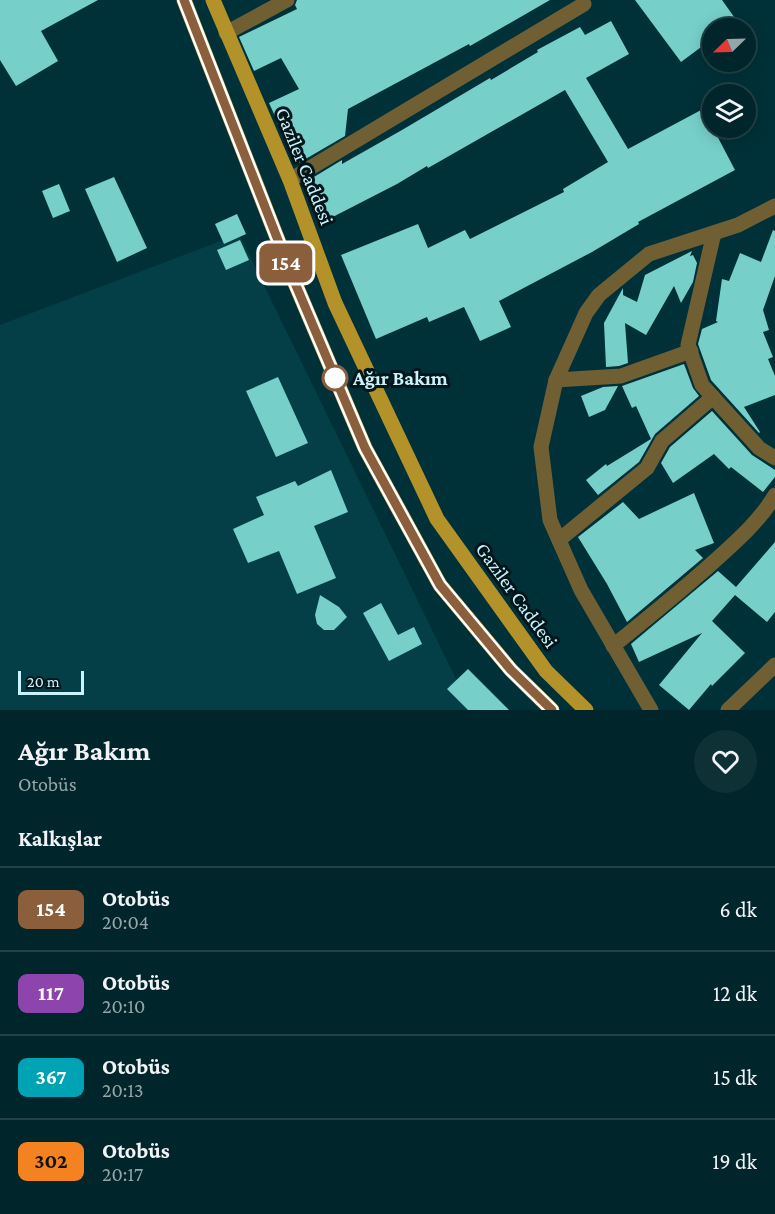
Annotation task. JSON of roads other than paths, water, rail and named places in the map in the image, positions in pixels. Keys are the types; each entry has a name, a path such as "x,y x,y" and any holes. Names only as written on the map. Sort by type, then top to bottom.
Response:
{"main road":[{"path":"184,0 292,276 365,448 440,585 511,670 552,710"},
{"name":"Gaziler Caddesi","path":"213,0 290,180 335,303 437,519 546,671 586,710"}],"street":[{"path":"226,33 287,0"},
{"path":"290,180 584,4"},
{"path":"651,710 581,590 550,520 541,447 556,380 586,313 599,295 649,254 738,225 775,206"},
{"path":"714,233 688,345 702,385 759,448 775,458"},
{"path":"556,380 621,376 691,351"},
{"path":"559,540 647,468 662,441 712,397"},
{"path":"613,646 693,581 734,544 767,508 775,495"},
{"path":"728,710 775,665"}],"place":[{"name":"Ağır Bakım","path":"335,378"}]}
